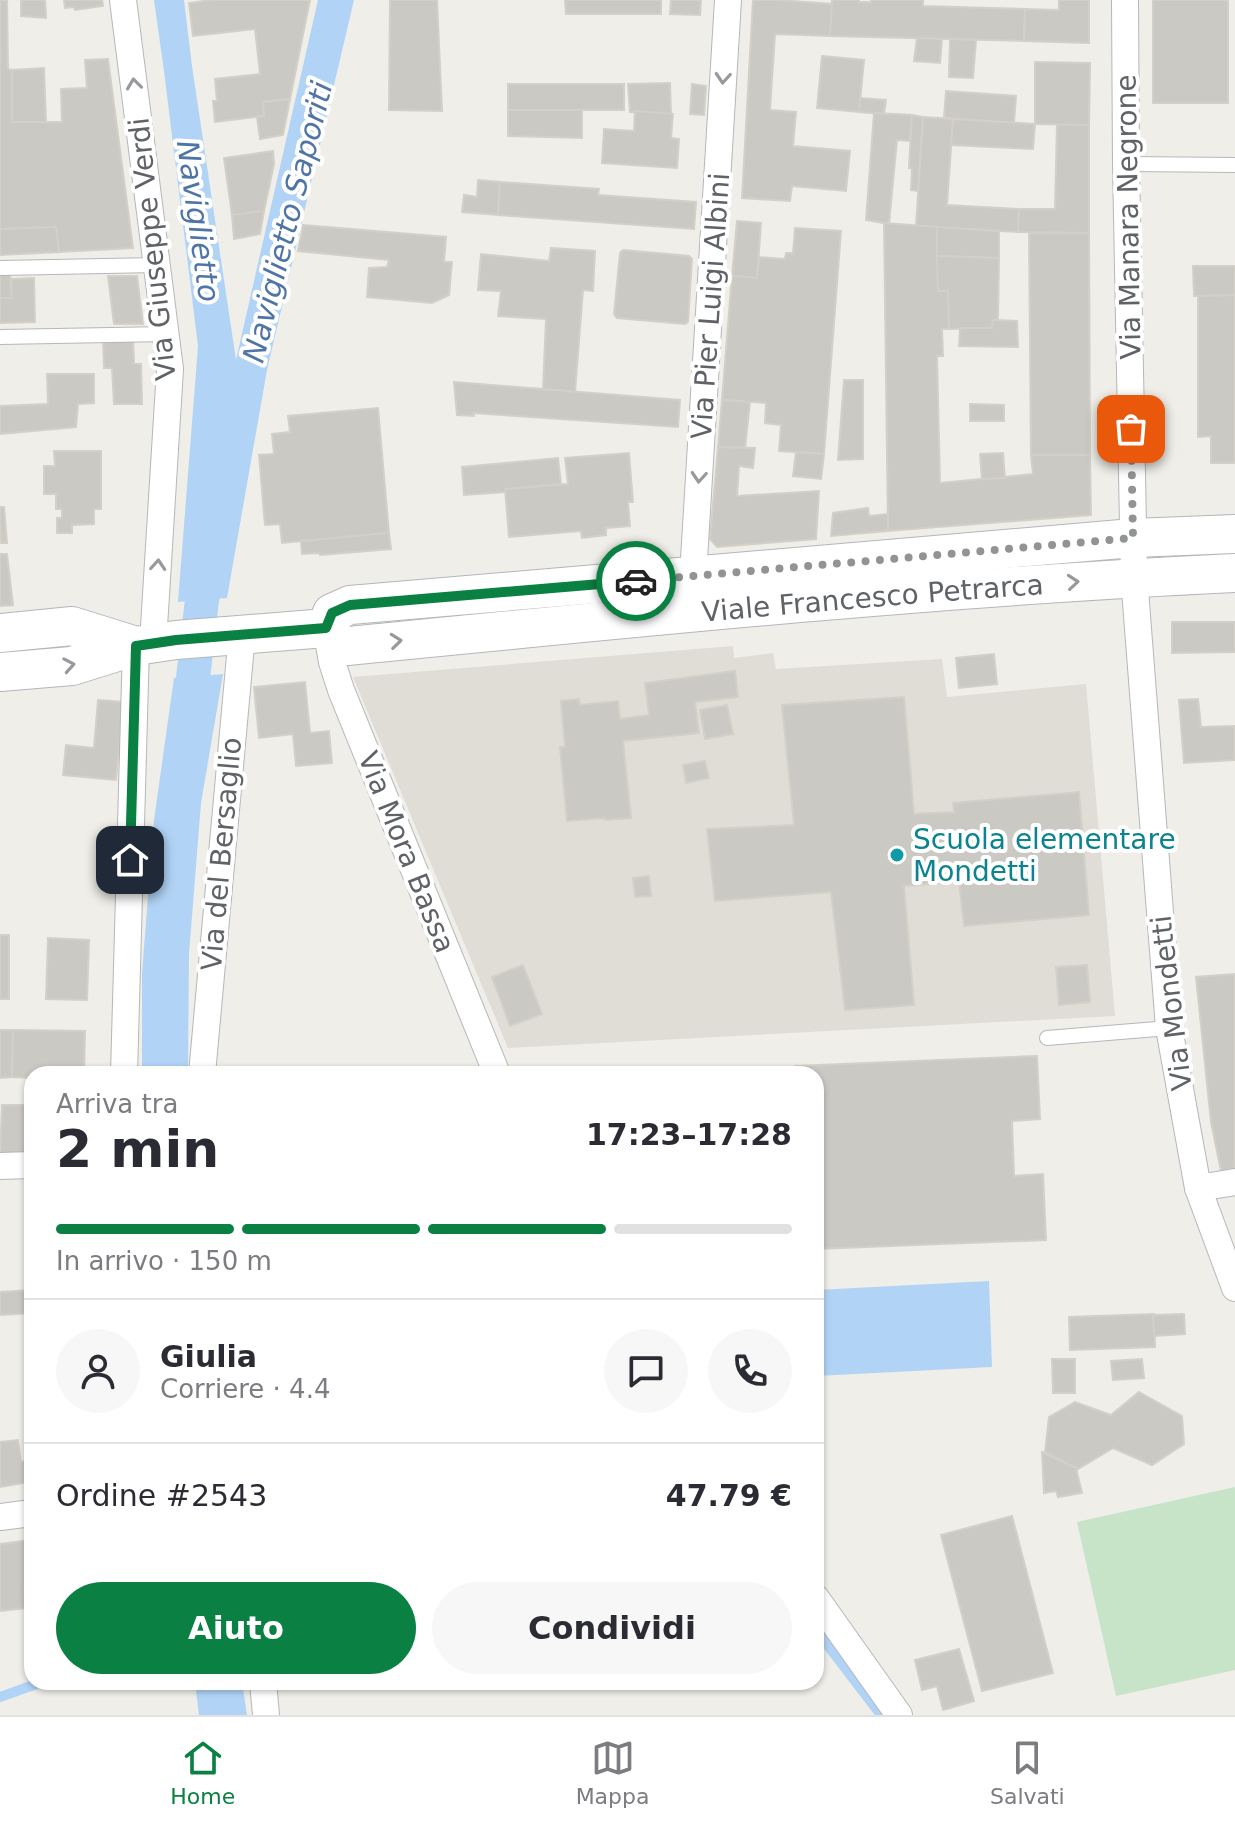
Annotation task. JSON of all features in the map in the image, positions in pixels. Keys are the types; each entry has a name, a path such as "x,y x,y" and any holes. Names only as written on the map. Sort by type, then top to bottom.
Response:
{"main road":[{"name":"Viale Francesco Petrarca","path":"326,628 335,640 348,646 694,594 1133,538 1235,534"},
{"name":"Viale Francesco Petrarca","path":"694,594 1235,573"},
{"path":"0,633 72,626 155,643"},
{"path":"0,672 72,666 155,643 326,628"}],"street":[{"name":"Via Giuseppe Verdi","path":"123,0 170,369 155,643 125,1066"},
{"name":"Via Pier Luigi Albini","path":"694,594 728,0"},
{"name":"Via Manara Negrone","path":"1125,0 1134,577"},
{"name":"Via Mondetti","path":"1134,577 1169,1028 1198,1188 1235,1288"},
{"name":"Via Mora Bassa","path":"326,628 341,690 494,1066"},
{"name":"Via del Bersaglio","path":"202,1066 234,634"},
{"path":"0,1166 24,1165"},
{"path":"1198,1188 1235,1182"},
{"path":"0,1517 24,1514"},
{"path":"824,1609 899,1715"},
{"path":"264,1690 266,1715"}],"lane":[{"path":"1126,164 1235,165"},
{"path":"0,268 157,265"},
{"path":"0,337 166,334"},
{"path":"1047,1038 1169,1028"}],"shaded area":[{"path":"733,646 734,658 773,653 776,669 942,659 947,697 1086,684 1115,1016 508,1048 353,677"}],"green space":[{"path":"1235,1487 1235,1670 1116,1696 1077,1522"}],"water":[{"path":"154,0 184,0 236,360 318,0 354,0 267,370 227,598 178,602 198,346"},
{"path":"223,674 201,803 189,954 188,1066 142,1066 142,973 154,820 174,678"},
{"path":"989,1281 992,1367 824,1376 824,1290"},
{"path":"196,1690 243,1690 247,1715 199,1715"}],"building":[{"path":"0,0 7,0 12,122 62,122 61,89 87,88 85,60 108,59 133,248 59,252 56,227 0,229"},
{"path":"21,0 45,0 46,18 21,16"},
{"path":"64,0 102,0 103,6 75,10 74,7 65,8"},
{"path":"211,0 310,0 290,99 263,102 264,116 215,122 215,79 260,74 255,29 193,36 189,3"},
{"path":"390,0 437,0 442,111 389,110"},
{"path":"565,0 661,0 661,14 566,14"},
{"path":"671,0 701,0 700,15 670,14"},
{"path":"753,0 832,4 830,36 775,34 770,110 796,112 793,146 850,151 846,191 792,186 790,201 742,198"},
{"path":"832,0 923,0 923,6 1025,9 1024,41 830,36"},
{"path":"1059,0 1089,0 1089,43 1024,41 1025,9 1059,10"},
{"path":"1153,0 1228,0 1228,103 1153,103"},
{"path":"917,38 942,39 940,63 914,61"},
{"path":"950,39 976,40 973,78 949,77"},
{"path":"822,56 864,60 859,112 817,108"},
{"path":"1035,62 1090,63 1089,125 1035,124"},
{"path":"44,68 46,122 12,122 12,70"},
{"path":"670,83 671,114 630,112 628,84"},
{"path":"508,84 624,84 624,110 508,110"},
{"path":"692,84 706,86 704,115 690,114"},
{"path":"946,91 1016,96 1014,123 944,118"},
{"path":"860,98 886,100 884,114 859,112"},
{"path":"290,99 283,135 260,139 257,117 264,116 263,102"},
{"path":"508,110 582,110 582,138 508,136"},
{"path":"635,111 673,114 671,138 679,139 677,168 602,163 604,129 634,131"},
{"path":"874,113 912,115 910,141 897,140 889,224 866,220"},
{"path":"912,115 923,117 918,191 911,190 912,168 909,168"},
{"path":"923,117 953,119 947,205 1019,209 1018,232 916,226"},
{"path":"953,119 1035,124 1033,149 951,145"},
{"path":"1057,125 1089,125 1089,233 1018,232 1019,209 1055,209"},
{"path":"273,151 274,164 264,211 232,215 224,158"},
{"path":"478,180 500,182 498,215 462,212 464,195 477,197"},
{"path":"500,182 599,189 598,195 696,202 694,229 498,215"},
{"path":"264,211 260,234 234,239 232,215"},
{"path":"737,221 761,223 757,278 732,276"},
{"path":"884,223 937,227 938,291 948,291 949,329 942,329 943,356 937,356 940,483 1033,474 1031,455 1090,455 1091,515 888,531"},
{"path":"303,225 446,237 444,262 452,262 449,295 432,303 367,297 369,268 387,267 389,260 298,251"},
{"path":"56,227 59,252 0,255 0,229"},
{"path":"937,227 999,231 999,258 937,256"},
{"path":"795,228 841,231 824,454 779,451 781,425 765,423 766,403 722,400 732,276 757,278 759,257 785,259 786,253 793,253"},
{"path":"1029,233 1089,233 1090,455 1031,455"},
{"path":"551,248 595,251 593,291 583,290 575,392 543,389 546,319 498,316 501,291 478,290 481,254 549,261"},
{"path":"623,250 689,256 692,259 688,322 617,318 614,314 620,253"},
{"path":"937,256 999,258 998,320 993,320 992,328 949,329 948,291 938,291"},
{"path":"1193,266 1235,266 1235,295 1194,296"},
{"path":"0,275 10,275 12,298 0,298"},
{"path":"108,276 137,276 143,324 114,324"},
{"path":"34,278 35,322 0,323 0,298 12,298 11,279"},
{"path":"1235,295 1235,463 1211,463 1211,436 1198,437 1198,296"},
{"path":"993,320 1017,321 1018,347 959,346 960,328 992,328"},
{"path":"133,339 134,364 141,364 142,404 114,404 112,368 104,368 103,340"},
{"path":"47,374 94,374 94,403 78,404 76,427 0,434 0,406 48,404"},
{"path":"844,380 863,380 863,459 838,460"},
{"path":"454,382 680,400 678,427 473,413 474,416 457,415"},
{"path":"722,400 750,402 745,448 718,447"},
{"path":"970,404 1004,405 1004,421 970,421"},
{"path":"378,408 389,533 282,543 280,524 265,525 259,455 274,454 272,434 290,432 288,416"},
{"path":"718,447 755,448 753,468 739,466 737,496 819,491 816,539 717,547 710,539"},
{"path":"54,451 101,451 101,509 94,509 94,524 72,525 72,533 57,533 57,518 62,518 62,509 56,509 56,494 44,494 44,466 55,466"},
{"path":"796,452 824,454 821,479 793,476"},
{"path":"629,453 633,502 628,502 630,526 606,528 606,535 582,538 581,531 509,537 505,489 568,484 565,458"},
{"path":"1003,453 1005,478 982,479 980,454"},
{"path":"558,458 561,484 464,495 462,467"},
{"path":"0,507 4,507 7,543 1,543"},
{"path":"868,508 869,516 888,514 888,531 831,536 833,513"},
{"path":"389,533 391,549 302,554 301,541"},
{"path":"0,554 7,554 13,605 0,606"},
{"path":"1172,622 1235,622 1235,652 1172,653"},
{"path":"994,654 997,684 959,688 956,658"},
{"path":"735,671 738,697 695,702 699,733 623,741 631,818 567,821 560,747 565,747 561,701 579,699 580,705 618,701 620,719 649,715 645,683"},
{"path":"305,682 310,733 329,731 332,763 296,766 293,734 259,738 254,687"},
{"name":"Scuola elementare Mondetti","path":"904,697 914,814 954,812 953,803 1079,792 1089,915 964,926 959,882 904,886 914,1005 845,1010 831,892 715,901 707,829 794,825 782,705"},
{"path":"1198,699 1201,727 1235,726 1235,760 1184,763 1179,700"},
{"path":"98,700 123,702 116,780 63,775 66,745 94,748"},
{"path":"727,705 733,734 705,739 700,710"},
{"path":"705,761 709,778 686,783 683,765"},
{"path":"649,876 651,896 635,897 633,878"},
{"path":"0,935 9,935 9,999 0,999"},
{"path":"48,938 89,940 87,1000 46,999"},
{"path":"523,965 542,1014 510,1026 492,977"},
{"path":"1087,965 1090,1002 1059,1005 1056,967"},
{"path":"1235,974 1235,1168 1221,1171 1211,1122 1196,977"},
{"path":"0,1030 13,1030 12,1077 0,1078"},
{"path":"13,1030 85,1031 84,1066 24,1066 24,1078 12,1077"},
{"path":"1037,1056 1040,1119 1012,1121 1014,1176 1043,1174 1046,1240 824,1249 824,1066 795,1066"},
{"path":"2,1105 24,1105 24,1155 0,1155"},
{"path":"24,1290 24,1314 0,1315 0,1292"},
{"path":"1154,1314 1155,1347 1070,1350 1069,1317"},
{"path":"1184,1314 1185,1334 1154,1336 1153,1315"},
{"path":"1052,1359 1075,1359 1075,1393 1053,1393"},
{"path":"1142,1359 1144,1378 1113,1380 1111,1361"},
{"path":"1139,1392 1182,1416 1184,1444 1152,1465 1113,1448 1078,1469 1045,1452 1049,1417 1075,1402 1111,1415"},
{"path":"18,1440 21,1462 24,1461 24,1483 0,1487 0,1442"},
{"path":"1042,1452 1076,1468 1082,1493 1058,1497 1056,1491 1044,1493"},
{"path":"1012,1516 1053,1673 982,1691 941,1535"},
{"path":"24,1541 24,1608 0,1611 0,1544"},
{"path":"959,1649 974,1701 943,1710 937,1686 922,1690 915,1660"}],"waterway":[{"path":"188,722 210,556"},
{"path":"824,1640 881,1715"},
{"path":"0,1697 24,1688"}],"way so far":[{"path":"636,581 1133,538 1131,429"}],"place":[{"name":"Scuola elementare Mondetti","path":"897,855"}],"route":[{"path":"130,860 136,646 326,628 332,613 350,605 636,581"}],"water label":[{"name":"Naviglietto","path":"198,221"},
{"name":"Naviglietto Saporiti","path":"288,222"}]}
